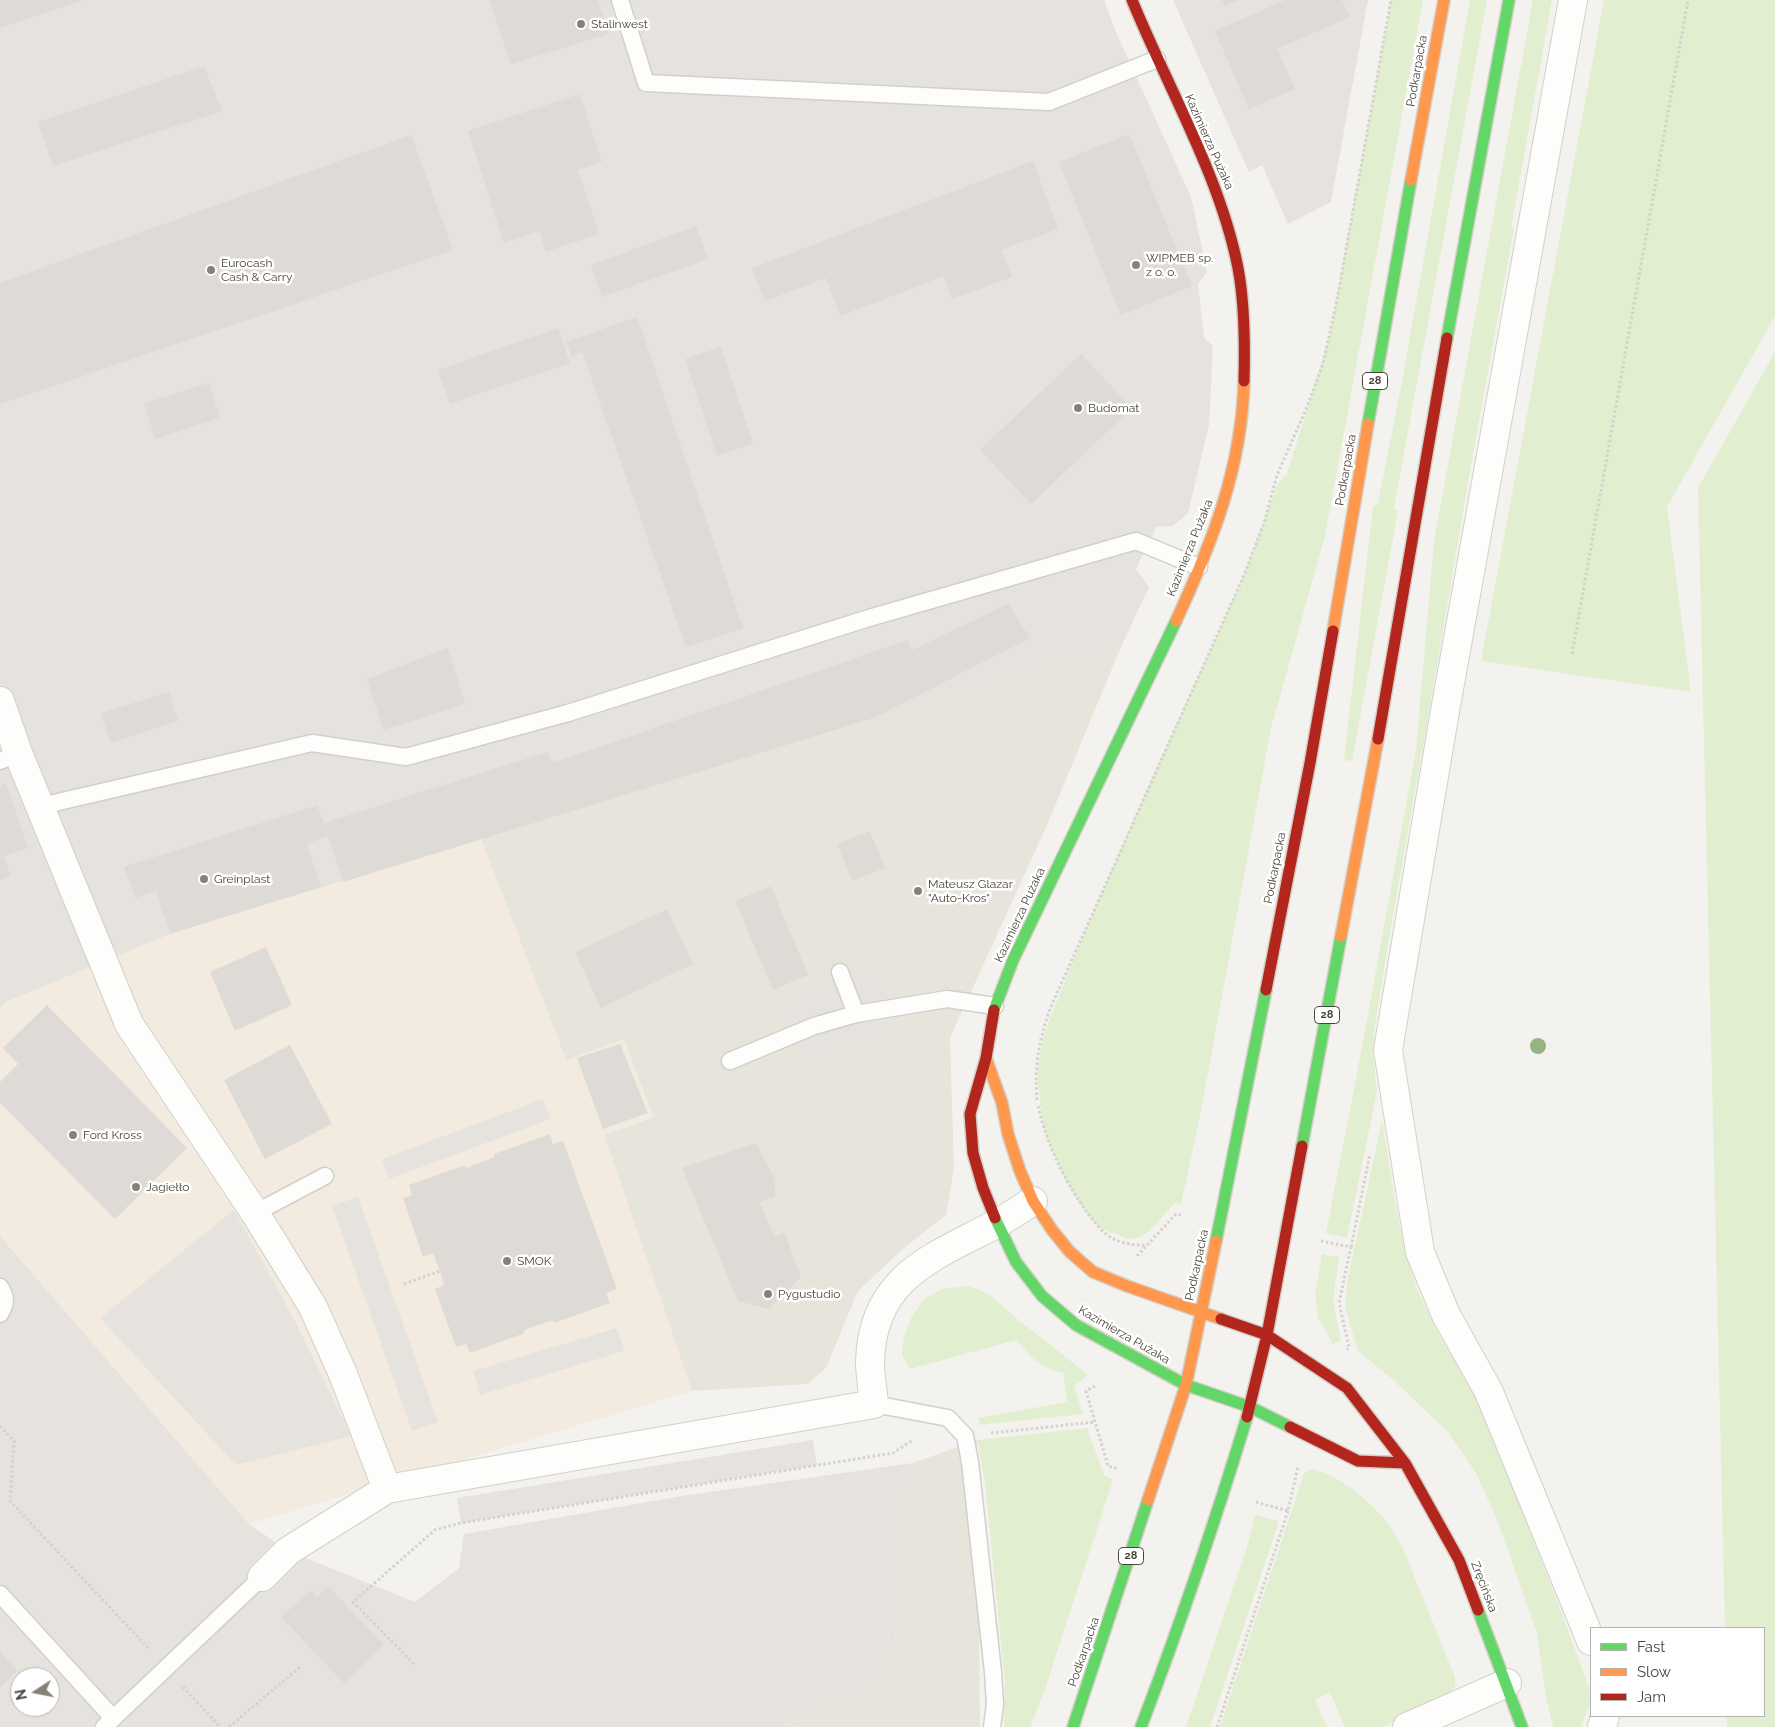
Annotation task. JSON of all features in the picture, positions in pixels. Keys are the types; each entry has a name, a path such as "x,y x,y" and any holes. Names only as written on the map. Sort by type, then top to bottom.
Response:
{"main road":[{"name":"Kazimierza Pużaka","path":"1132,0 1206,166 1222,207 1237,261 1243,305 1245,357 1243,412 1232,473 1217,523 1173,625 1013,960 995,1006 986,1058 970,1114 973,1152 982,1188 1016,1262 1042,1296 1076,1325 1138,1360 1186,1384"},
{"name":"Podkarpacka","path":"1073,1727 1186,1384 1222,1212 1310,763 1385,322 1444,0"},
{"name":"28","path":"1141,1727 1218,1513 1250,1407 1267,1335 1379,732 1448,330 1509,0"},
{"name":"Kazimierza Pużaka","path":"986,1058 1002,1103 1008,1134 1020,1171 1033,1201 1052,1230 1070,1252 1093,1272 1127,1286 1201,1311"},
{"name":"Zręcińska","path":"1201,1311 1267,1335 1347,1388 1405,1463 1459,1560 1522,1727"},
{"path":"1186,1384 1250,1407 1358,1461 1405,1463"}],"street":[{"path":"1573,0 1444,711 1388,1050 1420,1252 1446,1316 1489,1392 1590,1639"},
{"path":"0,701 9,757 41,806 129,1024 255,1213 314,1307 343,1374 387,1489"},
{"path":"262,1577 288,1551 387,1489 874,1404 870,1362 875,1329 887,1298 909,1273 934,1255 997,1224 1033,1201"},
{"path":"1407,1727 1507,1683"}],"lane":[{"path":"620,0 646,83 1048,102 1157,59"},
{"path":"41,806 312,743 406,757 568,713 869,618 1136,541 1199,567"},
{"path":"840,972 856,1014"},
{"path":"730,1061 814,1026 856,1014 947,1000 995,1006"},
{"path":"255,1213 325,1176"},
{"path":"0,1287 6,1295 5,1306 0,1314"},
{"path":"874,1404 948,1418 965,1436 970,1462 993,1672 995,1704 992,1727"},
{"path":"0,1594 108,1722 262,1577"}],"path":[{"path":"1146,1246 1115,1240 1105,1233 1094,1222 1073,1192 1054,1157 1043,1127 1037,1100 1035,1078 1041,1034 1050,1009 1244,575 1264,523 1277,475 1307,407 1323,364 1337,300 1391,0"},
{"path":"1572,654 1688,0"},
{"path":"1133,1260 1176,1214 1181,1215"},
{"path":"1321,1241 1351,1247 1339,1304 1349,1347 1345,1355"},
{"path":"404,1284 440,1272"},
{"path":"1095,1386 1086,1391 1108,1466 1118,1468"},
{"path":"414,1664 353,1602 435,1530 461,1523 893,1453 910,1440 1095,1422"},
{"path":"0,1426 14,1441 10,1501 220,1727"},
{"path":"1217,1727 1288,1511 1300,1462"},
{"path":"1256,1502 1288,1511"},
{"path":"229,1727 300,1667"}],"shaded area":[{"path":"0,0 1104,0 1116,32 1191,197 1207,272 1198,284 1204,338 1213,346 1209,425 1188,513 1173,526 1156,527 1136,569 1149,587 1121,647 874,718 170,934 8,1001 0,1008"},
{"path":"1173,0 1368,0 1331,202 1288,224 1262,165 1249,172"},
{"path":"1121,647 1047,825 950,1038 954,1169 946,1215 903,1249 858,1291 826,1368 808,1384 692,1391 604,1135 653,1117 566,1060 481,839 874,718"},
{"path":"481,839 566,1060 624,1039 653,1116 604,1135 692,1391 249,1524 0,1236 0,1008 8,1001 170,934"},
{"path":"869,959 893,980 899,1031 803,1067 773,1002"},
{"path":"543,1099 551,1119 389,1179 382,1159"},
{"path":"358,1197 438,1422 412,1431 332,1206"},
{"path":"234,1210 297,1325 351,1436 236,1465 100,1318"},
{"path":"0,1236 249,1524 288,1551 415,1602 430,1727 0,1727"},
{"path":"617,1328 624,1351 480,1395 473,1371"},
{"path":"813,1440 817,1465 461,1523 457,1498"},
{"path":"977,1440 980,1727 781,1727 891,1680 913,1463"},
{"path":"913,1463 891,1680 781,1727 426,1727 412,1653 415,1602 459,1568 464,1534 682,1496"}],"green space":[{"path":"1391,0 1423,0 1325,536 1271,728 1201,1111 1181,1204 1175,1203 1149,1231 1139,1238 1128,1239 1098,1227 1079,1203 1066,1181 1048,1141 1042,1120 1037,1071 1044,1034 1083,936 1149,784 1240,585 1277,485 1287,474 1329,338"},
{"path":"1470,0 1487,0 1394,508 1398,511 1352,761 1344,760 1373,506 1378,504 1401,387"},
{"path":"1533,0 1552,0 1511,228 1514,228 1390,932 1374,1032 1373,1055 1377,1091 1347,1238 1326,1233 1416,750 1434,541"},
{"path":"1604,0 1775,0 1775,316 1667,507 1691,692 1481,661"},
{"path":"1775,352 1775,1727 1727,1727 1727,1717 1765,1717 1765,1627 1725,1627 1698,488"},
{"path":"1382,1121 1395,1201 1408,1262 1418,1292 1438,1333 1480,1404 1589,1688 1590,1704 1580,1727 1554,1727 1552,1723 1546,1697 1537,1633 1498,1522 1476,1473 1448,1432 1391,1378 1358,1351 1345,1307 1347,1282"},
{"path":"1322,1254 1339,1257 1333,1300 1341,1341 1333,1344 1318,1318 1315,1294"},
{"path":"967,1286 983,1292 996,1300 1088,1375 1074,1386 1083,1414 979,1425 979,1418 1067,1402 1063,1372 1049,1369 1037,1362 1016,1340 910,1369 902,1355 904,1337 911,1318 923,1300 942,1289"},
{"path":"1087,1428 1104,1475 1113,1480 1044,1692 1030,1727 1004,1727 1005,1683 985,1482 977,1440"},
{"path":"1312,1469 1333,1477 1355,1491 1375,1508 1389,1525 1410,1565 1455,1677 1455,1687 1446,1696 1383,1727 1345,1727 1330,1692 1315,1700 1327,1727 1220,1727 1304,1473"},
{"path":"1255,1515 1279,1521 1210,1727 1186,1727 1248,1544"}],"building":[{"path":"0,0 85,0 0,28"},
{"path":"489,0 598,0 609,34 511,64"},
{"path":"1222,0 1239,0 1225,6"},
{"path":"1285,0 1342,0 1350,17 1277,49 1295,89 1249,109 1215,31"},
{"path":"204,66 222,111 53,166 38,122"},
{"path":"580,94 602,162 578,170 599,234 546,252 539,231 504,243 468,131"},
{"path":"1129,134 1192,286 1121,315 1059,162"},
{"path":"411,135 453,250 0,404 0,283"},
{"path":"1033,161 1058,229 1001,250 1012,277 952,299 944,276 840,316 826,278 765,301 752,268"},
{"path":"696,226 708,259 602,297 591,265"},
{"path":"637,317 743,628 686,647 582,352 572,357 566,342"},
{"path":"558,328 570,363 450,404 438,370"},
{"path":"721,347 753,444 717,456 685,359"},
{"path":"1081,354 1132,408 1031,504 980,450"},
{"path":"209,383 220,418 155,439 144,403"},
{"path":"1008,604 1030,638 874,718 343,882 328,836 307,844 321,887 170,934 156,891 136,898 124,867 317,805 324,823 547,752 553,763 908,640 912,650"},
{"path":"448,648 465,704 384,730 367,679"},
{"path":"169,692 178,721 111,743 101,713"},
{"path":"6,783 28,848 4,856 11,876 0,880 0,786"},
{"path":"870,831 885,868 852,881 837,844"},
{"path":"771,886 808,975 773,990 735,901"},
{"path":"667,909 693,964 601,1008 575,952"},
{"path":"266,947 292,1005 235,1031 210,972"},
{"path":"47,1005 187,1148 115,1219 0,1103 0,1082 18,1064 3,1048"},
{"path":"620,1044 648,1113 603,1129 577,1058"},
{"path":"290,1045 332,1124 265,1159 224,1080"},
{"path":"550,1134 553,1144 563,1141 617,1289 606,1293 610,1303 554,1323 553,1320 524,1330 525,1333 470,1353 466,1344 456,1347 435,1289 444,1285 440,1271 433,1253 423,1257 403,1198 412,1195 409,1185 465,1165 466,1168 495,1157 494,1154"},
{"path":"756,1143 775,1180 775,1197 759,1202 775,1237 784,1232 801,1277 769,1309 738,1301 682,1168"},
{"path":"328,1586 384,1645 344,1683 281,1617 311,1590 317,1597"},
{"path":"0,1651 14,1667 10,1667 10,1678 0,1687"}],"traffic: fast":[{"path":"1447,338 1509,0"},
{"path":"1368,424 1411,180"},
{"path":"994,1010 1013,960 1176,621"},
{"path":"1302,1146 1341,936"},
{"path":"1216,1241 1266,990"},
{"path":"995,1218 1016,1262 1042,1296 1076,1325 1186,1385 1250,1407 1290,1427"},
{"path":"1141,1727 1197,1573 1247,1417"},
{"path":"1073,1727 1148,1500"},
{"path":"1478,1610 1522,1727"}],"traffic: slow":[{"path":"1411,180 1444,0"},
{"path":"1176,621 1202,563 1223,504 1238,444 1244,381"},
{"path":"1333,631 1368,424"},
{"path":"1341,936 1378,739"},
{"path":"986,1058 1002,1103 1008,1134 1020,1171 1033,1201 1052,1230 1070,1252 1093,1272 1221,1319"},
{"path":"1148,1500 1186,1385 1216,1241"}],"traffic: jam":[{"path":"1132,0 1206,165 1230,234 1242,296 1244,381"},
{"path":"1378,739 1447,338"},
{"path":"1266,990 1310,763 1333,631"},
{"path":"994,1010 986,1058 970,1114 973,1153 983,1188 995,1218"},
{"path":"1247,1417 1267,1335 1302,1146"},
{"path":"1221,1319 1267,1335 1347,1388 1405,1463 1459,1560 1478,1610"},
{"path":"1290,1427 1358,1461 1405,1463"}],"place":[{"name":"Stalinwest","path":"581,24"},
{"name":"WIPMEB sp. z o. o.","path":"1136,265"},
{"name":"Eurocash Cash & Carry","path":"211,270"},
{"name":"Budomat","path":"1078,408"},
{"name":"Greinplast","path":"204,879"},
{"name":"Mateusz Glazar \"Auto-Kros\"","path":"918,891"},
{"name":"Ford Kross","path":"73,1135"},
{"name":"Jagiełło","path":"136,1187"},
{"name":"SMOK","path":"507,1261"},
{"name":"Pygustudio","path":"768,1294"}]}
